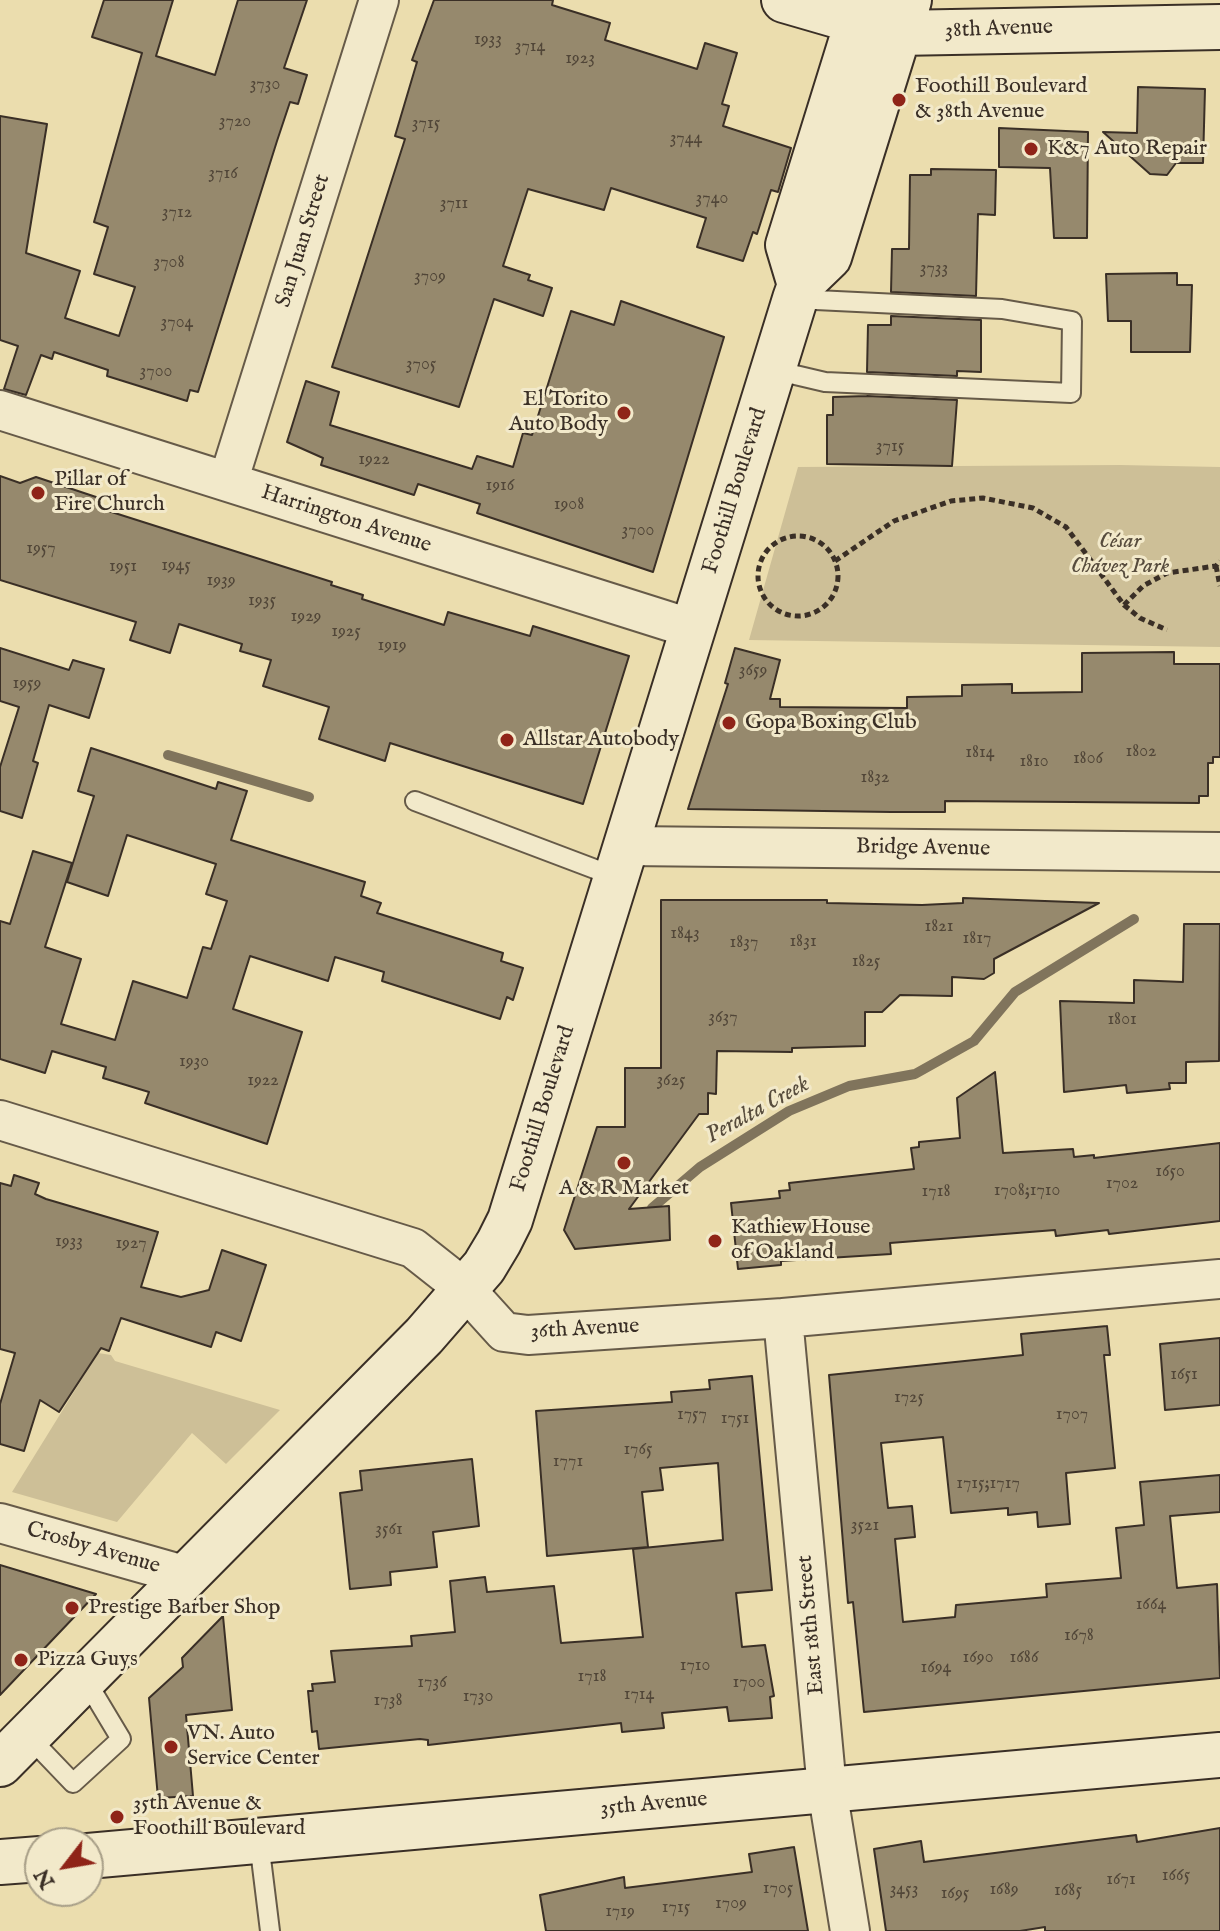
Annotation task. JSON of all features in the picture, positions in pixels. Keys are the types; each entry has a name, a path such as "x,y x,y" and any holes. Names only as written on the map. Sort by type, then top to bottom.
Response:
{"main road":[{"name":"38th Avenue","path":"784,0 903,17 1220,27"},
{"path":"797,292 788,245 860,11"},
{"name":"Foothill Boulevard","path":"14,1750 424,1336 484,1267 510,1220 797,292 829,257 903,17"},
{"name":"35th Avenue","path":"104,1855 1220,1755"},
{"path":"0,1862 24,1860"}],"street":[{"name":"San Juan Street","path":"228,482 379,0"},
{"name":"Harrington Avenue","path":"0,410 693,629"},
{"name":"Bridge Avenue","path":"621,862 1220,852"},
{"name":"36th Avenue","path":"0,1120 413,1248 465,1289 504,1332 528,1335 783,1318 1220,1279"},
{"name":"East 18th Street","path":"783,1318 827,1789 850,1931"},
{"name":"Crosby Avenue","path":"0,1523 187,1576"}],"lane":[{"path":"774,370 819,381 1071,393 1072,321 1002,309 846,302 797,292"},
{"path":"415,801 621,862"},
{"path":"14,1750 73,1783 121,1739 85,1679"},
{"path":"259,1842 270,1931"}],"path":[{"path":"835,561 894,521 951,501 983,498 1033,508 1066,527 1124,605 1140,618 1167,630"},
{"path":"808,537 829,550 835,561 838,574 830,601 807,616 780,612 761,592 759,565 764,553 783,538 808,537"},
{"path":"1124,605 1143,586 1167,573 1218,564 1220,586"}],"green space":[{"name":"César Chávez Park","path":"798,467 1220,467 1220,647 749,640"},
{"path":"98,1353 111,1355 115,1361 280,1410 226,1464 192,1433 117,1522 12,1492"}],"building":[{"path":"104,0 173,0 156,56 215,75 238,0 307,0 284,68 307,75 298,104 290,102 198,392 190,390 187,401 107,376 108,370 54,352 52,359 41,355 26,395 4,389 18,346 0,340 0,116 47,124 26,253 80,271 65,318 119,336 135,287 94,274 108,227 94,222 142,53 92,37"},
{"path":"434,0 553,0 552,5 610,23 605,40 697,69 705,43 737,53 722,104 729,106 723,126 791,148 778,192 771,190 757,234 753,232 743,261 697,247 706,218 611,188 604,210 528,189 503,266 530,275 528,280 552,288 543,316 494,299 459,407 332,367 405,139 395,136 417,62 412,60"},
{"path":"1138,87 1205,89 1203,163 1176,163 1167,175 1150,174 1103,132 1137,133"},
{"path":"999,128 1088,132 1087,238 1054,238 1050,168 999,167"},
{"path":"931,169 996,170 995,215 978,214 976,296 891,292 892,249 909,249 910,175 931,175"},
{"path":"1177,273 1177,285 1192,285 1190,352 1131,352 1131,321 1108,321 1106,274"},
{"path":"621,301 724,337 653,572 477,513 480,504 418,484 414,495 321,465 323,458 287,442 306,381 339,392 330,425 472,469 477,456 513,467 523,433 532,435 571,311 614,325"},
{"path":"891,316 981,320 981,372 957,371 957,376 867,372 868,325 891,325"},
{"path":"833,397 957,400 952,466 827,464 827,415 833,415"},
{"path":"0,476 20,483 36,477 102,499 99,508 332,582 331,585 363,595 362,599 444,625 448,612 530,636 533,626 629,656 583,804 390,743 385,761 319,739 329,707 263,686 271,660 240,651 242,644 179,624 170,653 130,640 136,622 0,580"},
{"path":"0,648 69,670 73,660 104,669 89,718 49,705 33,761 38,763 22,818 0,811 0,767 19,707 0,701"},
{"path":"735,648 780,660 770,699 780,699 780,707 907,708 907,697 962,696 962,685 1012,684 1012,693 1082,692 1082,653 1174,652 1174,664 1220,664 1220,757 1213,757 1213,763 1208,763 1208,796 1199,796 1199,803 945,801 945,812 688,809 728,684 725,683"},
{"path":"91,748 216,789 218,782 247,791 231,840 365,882 361,896 381,903 377,913 503,953 501,961 523,968 513,1000 507,997 500,1019 382,981 384,972 335,957 328,981 250,956 233,1009 302,1032 267,1144 145,1103 149,1092 103,1078 106,1067 52,1051 45,1073 0,1059 0,921 10,924 33,851 72,863 45,947 81,959 61,1024 115,1040 133,981 187,998 203,947 211,949 227,901 206,894 216,864 127,835 108,896 67,882 94,796 78,791"},
{"path":"963,898 1099,903 994,959 994,973 984,979 952,977 952,996 900,995 882,1012 865,1012 865,1046 792,1048 792,1052 717,1051 716,1094 708,1093 708,1114 699,1114 629,1209 669,1206 670,1240 575,1249 564,1230 597,1127 625,1127 625,1068 661,1068 661,900 827,900 827,903 922,905 963,903"},
{"path":"1184,924 1220,924 1219,1061 1186,1062 1186,1083 1169,1083 1170,1089 1127,1093 1126,1085 1064,1092 1060,1001 1134,1003 1134,980 1183,982"},
{"path":"995,1072 1003,1153 1073,1149 1074,1157 1094,1155 1094,1158 1220,1143 1220,1221 1109,1234 1108,1230 1056,1236 1055,1230 890,1243 891,1254 781,1261 781,1265 738,1269 731,1203 780,1198 779,1191 790,1190 789,1183 914,1169 911,1148 919,1147 919,1142 960,1138 957,1098"},
{"path":"14,1175 39,1183 35,1194 46,1199 158,1232 141,1287 181,1297 209,1290 222,1250 266,1265 241,1341 216,1332 211,1347 121,1318 109,1351 101,1348 59,1412 40,1400 24,1451 0,1444 0,1404 15,1353 0,1349 0,1183 11,1186"},
{"path":"1107,1326 1110,1355 1104,1355 1115,1468 1066,1473 1070,1524 1038,1527 1037,1512 1008,1515 1008,1508 951,1513 943,1437 881,1443 888,1508 912,1506 915,1537 895,1539 903,1622 955,1617 956,1605 1047,1597 1046,1584 1121,1578 1116,1528 1144,1525 1140,1482 1220,1475 1220,1512 1170,1516 1177,1588 1217,1584 1220,1678 864,1712 853,1602 848,1603 829,1375 1023,1355 1021,1334"},
{"path":"1220,1338 1220,1405 1165,1410 1160,1344"},
{"path":"752,1376 772,1590 736,1593 742,1647 765,1645 774,1696 770,1697 772,1718 729,1721 727,1707 662,1713 664,1728 622,1732 621,1723 428,1745 428,1740 420,1739 319,1749 317,1731 312,1732 308,1691 313,1691 312,1684 335,1682 331,1651 412,1646 411,1636 455,1632 450,1581 485,1577 487,1592 554,1586 561,1643 643,1637 633,1549 723,1540 718,1463 660,1468 663,1490 642,1492 648,1547 547,1556 536,1411 672,1402 671,1392 710,1389 709,1380"},
{"path":"472,1459 479,1526 433,1532 437,1567 390,1572 391,1585 350,1589 340,1493 362,1490 360,1471"},
{"path":"0,1565 96,1594 0,1695"},
{"path":"223,1616 232,1710 186,1715 193,1796 158,1798 149,1698 183,1667 182,1658"},
{"path":"1220,1828 1220,1931 1045,1931 1045,1927 1020,1931 886,1931 874,1849 921,1841 924,1862 1136,1835 1137,1842"},
{"path":"794,1847 808,1931 546,1931 540,1895 624,1877 625,1888 752,1872 749,1854"}],"waterway":[{"path":"168,755 309,797"},
{"name":"Peralta Creek","path":"652,1208 700,1167 789,1111 849,1086 915,1074 974,1041 1015,992 1134,919"}],"place":[{"name":"Foothill Boulevard & 38th Avenue","path":"899,100"},
{"name":"K&7 Auto Repair","path":"1031,149"},
{"name":"El Torito Auto Body","path":"624,413"},
{"name":"Pillar of Fire Church","path":"38,493"},
{"name":"Gopa Boxing Club","path":"729,723"},
{"name":"Allstar Autobody","path":"507,740"},
{"name":"A & R Market","path":"624,1163"},
{"name":"Kathiew House of Oakland","path":"715,1241"},
{"name":"Prestige Barber Shop","path":"72,1608"},
{"name":"Pizza Guys","path":"21,1660"},
{"name":"VN. Auto Service Center","path":"171,1747"},
{"name":"35th Avenue & Foothill Boulevard","path":"117,1817"}]}
